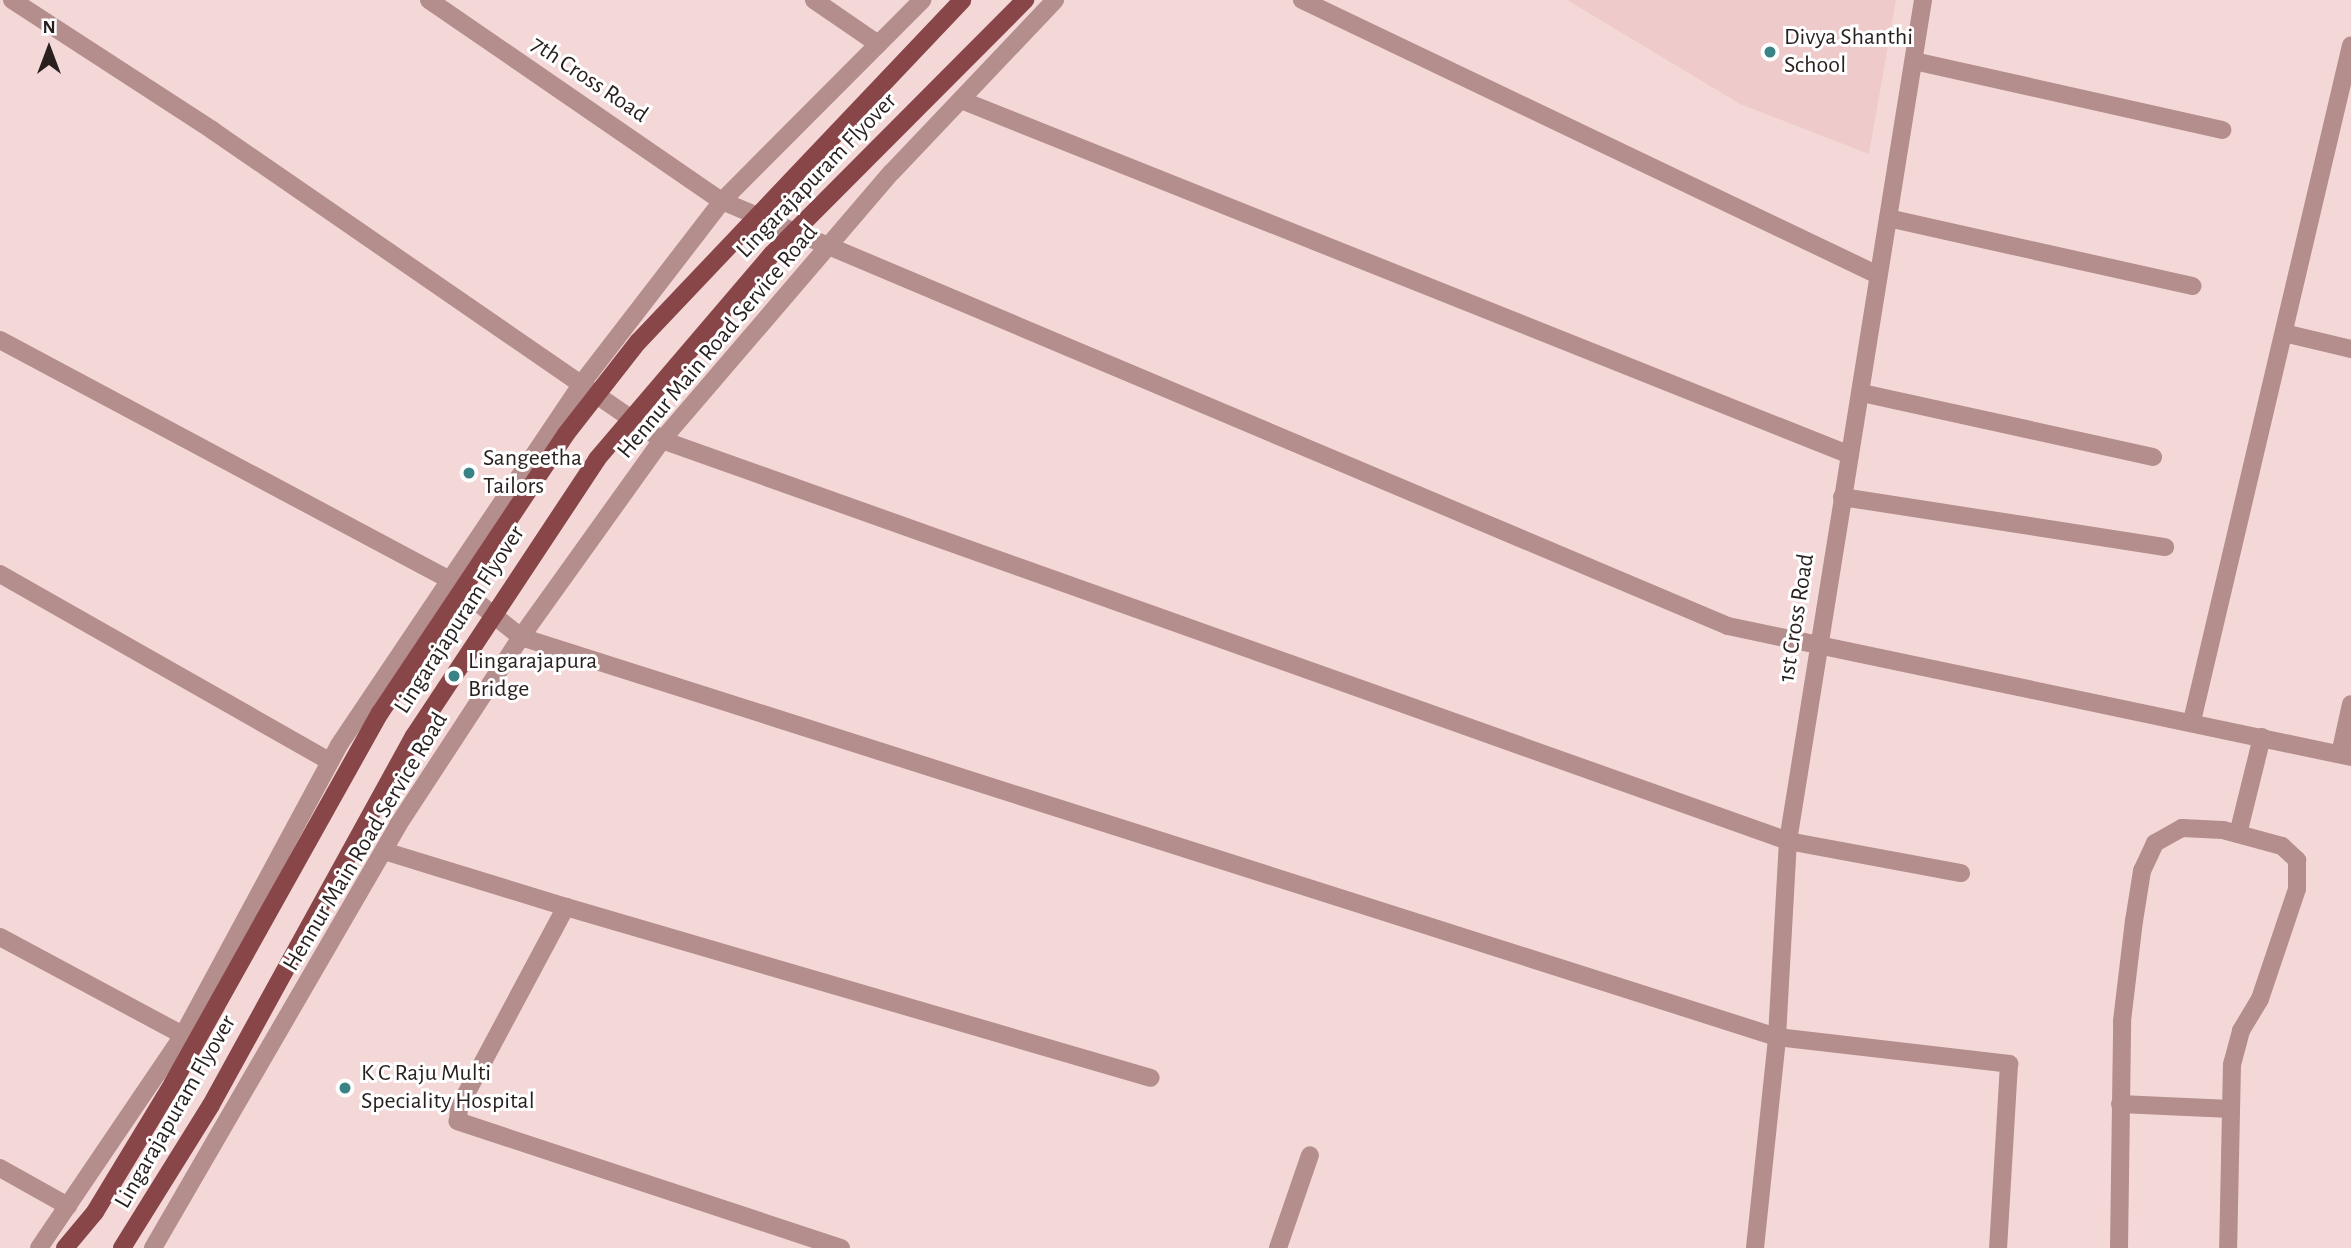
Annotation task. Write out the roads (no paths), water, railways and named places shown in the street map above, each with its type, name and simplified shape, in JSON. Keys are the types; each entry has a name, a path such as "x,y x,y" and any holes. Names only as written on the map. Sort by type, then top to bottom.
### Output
{"main road":[{"name":"Lingarajapuram Flyover","path":"65,1248 95,1212 173,1083 380,713 566,434 638,342 962,0"},
{"name":"Lingarajapuram Flyover","path":"122,1248 211,1105 414,736 597,459 772,254 1024,0"}],"street":[{"path":"12,0 212,130 662,440 1788,841 1961,873"},
{"name":"7th Cross Road","path":"429,0 722,201 1728,626 2345,755"},
{"path":"814,0 878,44"},
{"path":"39,1248 183,1035 329,761 448,579 582,383 722,201 922,0"},
{"name":"Hennur Main Road Service Road","path":"153,1248 384,851 521,637 662,440 831,248 892,172 1055,0"},
{"path":"1302,0 1876,275"},
{"name":"1st Cross Road","path":"1755,1248 1777,1037 1788,841 1816,644 1862,394 1876,275 1888,218 1923,0"},
{"path":"2192,721 2351,45"},
{"path":"1914,61 2222,130"},
{"path":"961,100 1850,455"},
{"path":"1888,218 2192,286"},
{"path":"2284,333 2351,349"},
{"path":"0,340 448,579 521,637 1777,1037 2009,1064 1998,1248"},
{"path":"1862,394 2153,457"},
{"path":"1842,497 2165,547"},
{"path":"0,575 329,761"},
{"path":"2345,755 2351,704"},
{"path":"2238,834 2262,737"},
{"path":"2119,1248 2122,1021 2142,871 2155,843 2182,828 2238,834 2282,846 2297,860 2297,889 2260,999 2238,1042 2232,1064 2228,1248"},
{"path":"384,851 1151,1077"},
{"path":"566,906 460,1107 458,1121 841,1248"},
{"path":"0,937 183,1035"},
{"path":"2120,1104 2231,1109"},
{"path":"1278,1248 1310,1155"},
{"path":"0,1168 68,1206"}],"place":[{"name":"Divya Shanthi School","path":"1770,52"},
{"name":"Sangeetha Tailors","path":"469,473"},
{"name":"Lingarajapura Bridge","path":"454,676"},
{"name":"K C Raju Multi Speciality Hospital","path":"345,1088"}]}
